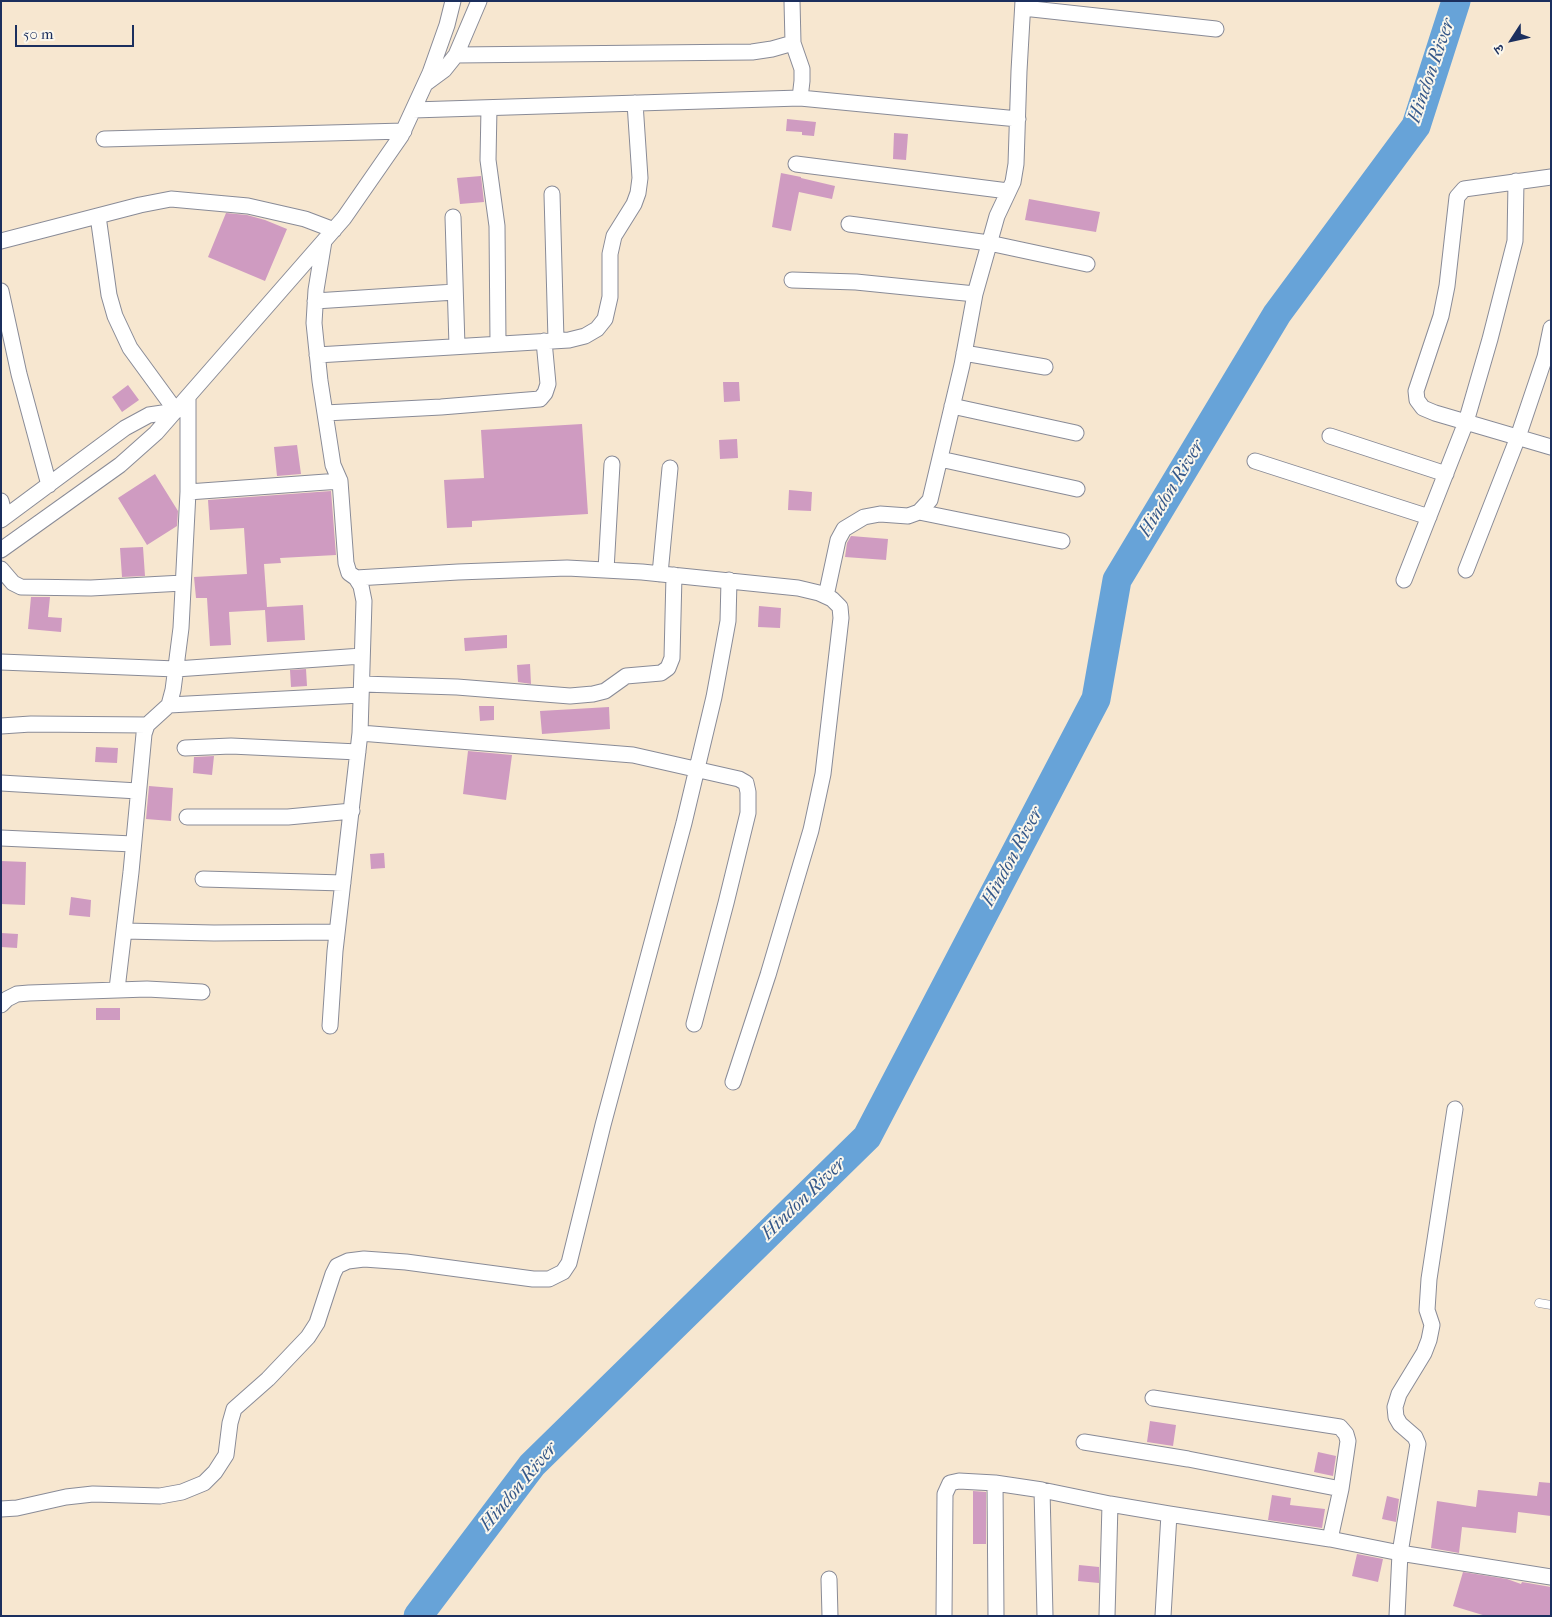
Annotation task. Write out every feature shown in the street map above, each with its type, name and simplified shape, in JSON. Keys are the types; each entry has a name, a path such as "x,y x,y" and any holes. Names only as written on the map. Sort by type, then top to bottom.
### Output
{"street":[{"path":"1,550 120,465 156,433 329,236 379,170 404,130 447,25 453,1"},
{"path":"424,84 444,70 456,55 479,1"},
{"path":"792,1 793,43 802,69 800,98"},
{"path":"826,596 838,540 844,529 864,517 880,514 908,516 919,512 930,500 964,353 975,294 997,216 1013,182 1016,164 1023,5 1216,29"},
{"path":"456,55 752,52 793,43"},
{"path":"413,110 800,98 1018,119"},
{"path":"317,355 550,341 585,336 597,329 605,319 610,297 610,254 614,236 634,204 638,193 640,178 635,103"},
{"path":"489,108 488,160 497,226 498,343"},
{"path":"104,138 404,130"},
{"path":"796,164 1008,191"},
{"path":"1551,177 1464,189 1457,197 1448,276 1441,316 1416,391 1417,400 1423,408 1434,413 1551,447"},
{"path":"1404,580 1466,422 1490,339 1515,241 1516,181"},
{"path":"325,413 441,407 540,399 545,394 548,384 552,194"},
{"path":"1,241 140,205 171,199 248,206 305,219 329,236"},
{"path":"98,216 109,295 116,316 130,348 176,412"},
{"path":"453,217 457,346"},
{"path":"849,224 989,244 1086,264"},
{"path":"329,236 315,300 314,323 317,355 333,465 340,481 346,564 349,574 356,578 361,586 364,601 360,733 337,932 330,1026"},
{"path":"792,280 856,282 975,294"},
{"path":"1,291 19,374 49,485"},
{"path":"315,300 455,292"},
{"path":"1466,570 1518,437 1545,357 1551,328"},
{"path":"964,353 1045,367"},
{"path":"117,989 144,734 147,725 169,705 181,628 188,492 188,398"},
{"path":"952,406 1076,433"},
{"path":"3,519 126,428 149,416 176,412"},
{"path":"1330,436 1446,474"},
{"path":"940,459 1077,488"},
{"path":"1255,461 1429,517"},
{"path":"606,570 612,464"},
{"path":"169,705 361,689 458,687 570,696 605,691 626,676 661,673 668,668 672,658 667,574 670,468"},
{"path":"188,492 340,481"},
{"path":"1,501 3,519"},
{"path":"919,512 1062,540"},
{"path":"356,578 557,568 606,570 667,574 798,588 826,596 832,599 840,608 841,618 823,774 811,830 794,891 733,1082"},
{"path":"1,569 14,583 21,587 81,588 184,583"},
{"path":"1,1509 17,1508 66,1497 92,1494 160,1496 182,1492 204,1483 215,1472 226,1455 230,1423 234,1409 275,1372 308,1337 317,1323 332,1274 337,1266 348,1261 364,1259 406,1262 533,1279 550,1279 564,1272 569,1263 603,1125 697,770 714,698 728,621 729,580"},
{"path":"1,662 176,669 362,656"},
{"path":"1,726 31,724 147,725"},
{"path":"360,733 633,755 746,783 748,813 694,1024"},
{"path":"185,748 231,746 358,752"},
{"path":"1,783 138,791"},
{"path":"187,817 288,817 352,811"},
{"path":"1,838 133,844"},
{"path":"203,879 343,883"},
{"path":"124,931 214,933 337,932"},
{"path":"1,1005 7,999 17,994 117,989 202,992"},
{"path":"1397,1616 1400,1554 1418,1444 1414,1437 1400,1424 1396,1417 1395,1407 1399,1394 1424,1353 1432,1325 1427,1310 1429,1279 1454,1109"},
{"path":"1153,1398 1340,1427 1346,1434 1348,1441 1341,1489 1330,1539"},
{"path":"1084,1442 1188,1459 1341,1489"},
{"path":"944,1616 945,1494 950,1483 959,1481 994,1483 1042,1490 1246,1528 1330,1539 1400,1554 1551,1577"},
{"path":"994,1483 996,1616"},
{"path":"1042,1490 1045,1616"},
{"path":"1107,1616 1110,1504"},
{"path":"1163,1616 1169,1514"},
{"path":"829,1578 830,1616"}],"lane":[{"path":"1540,1303 1551,1305"}],"building":[{"path":"787,119 816,122 814,136 802,135 802,132 786,131"},
{"path":"894,133 908,134 906,160 893,159"},
{"path":"781,173 835,186 832,199 799,192 791,231 772,227"},
{"path":"481,176 484,202 460,204 457,178"},
{"path":"1029,199 1100,212 1096,232 1025,220"},
{"path":"226,213 247,215 287,229 265,281 208,257"},
{"path":"723,382 739,382 740,401 724,402"},
{"path":"128,385 139,400 122,412 112,397"},
{"path":"582,424 588,514 472,521 472,527 447,528 444,480 484,478 481,430"},
{"path":"737,439 738,458 720,459 719,440"},
{"path":"297,445 301,474 277,476 274,447"},
{"path":"155,474 178,511 177,526 147,545 118,498"},
{"path":"789,490 812,492 811,511 788,510"},
{"path":"331,491 336,555 280,558 281,563 264,564 267,607 303,605 305,640 267,642 265,610 229,612 231,645 210,646 207,598 196,598 194,577 247,574 244,528 210,530 208,500"},
{"path":"851,536 888,539 886,560 845,557 847,543"},
{"path":"143,547 145,576 122,577 120,548"},
{"path":"31,597 50,597 48,617 62,618 61,632 28,629"},
{"path":"759,606 781,608 780,628 758,627"},
{"path":"507,635 507,648 465,651 464,638"},
{"path":"530,664 531,684 518,682 517,665"},
{"path":"306,669 307,686 291,687 290,670"},
{"path":"479,706 494,706 494,720 480,721"},
{"path":"609,707 610,729 542,734 540,711"},
{"path":"96,747 118,748 117,763 95,762"},
{"path":"468,751 512,755 506,800 463,794"},
{"path":"214,756 212,775 193,773 194,757"},
{"path":"149,786 173,788 171,821 146,819"},
{"path":"384,853 385,868 371,869 370,854"},
{"path":"1,861 26,862 25,905 1,904"},
{"path":"71,897 91,900 90,917 69,915"},
{"path":"1,933 18,934 17,948 1,947"},
{"path":"96,1008 120,1008 120,1020 96,1020"},
{"path":"1150,1421 1176,1425 1173,1446 1147,1442"},
{"path":"1318,1452 1336,1456 1333,1476 1314,1472"},
{"path":"1539,1482 1551,1483 1551,1516 1518,1512 1516,1533 1462,1527 1459,1553 1431,1548 1437,1501 1476,1507 1478,1490 1537,1496"},
{"path":"973,1491 986,1492 986,1544 973,1544"},
{"path":"1272,1495 1291,1498 1290,1505 1325,1509 1322,1528 1268,1520"},
{"path":"1387,1496 1399,1499 1396,1522 1382,1519"},
{"path":"1357,1554 1383,1559 1378,1582 1352,1576"},
{"path":"1079,1565 1099,1567 1099,1583 1078,1581"},
{"path":"1463,1572 1507,1579 1521,1584 1522,1582 1551,1587 1551,1616 1486,1616 1453,1606"}],"waterway":[{"name":"Hindon River","path":"418,1616 532,1465 867,1137 1096,699 1117,580 1277,314 1416,126 1456,1"}]}
